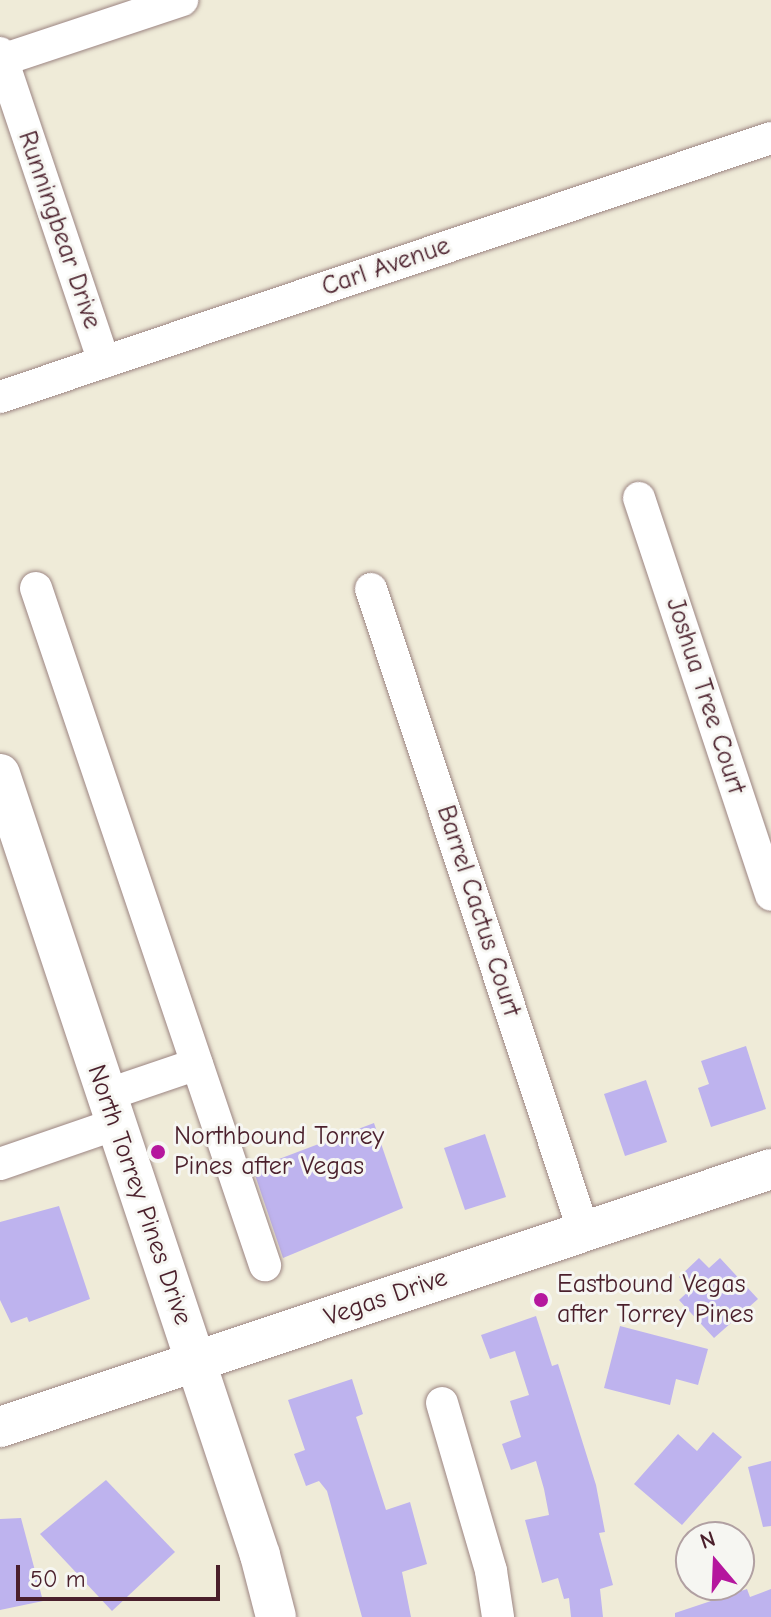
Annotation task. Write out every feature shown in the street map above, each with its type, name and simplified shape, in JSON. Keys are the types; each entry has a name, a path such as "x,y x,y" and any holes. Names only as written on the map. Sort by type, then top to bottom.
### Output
{"main road":[{"name":"North Torrey Pines Drive","path":"0,774 196,1362 276,1617"},
{"name":"Vegas Drive","path":"0,1427 771,1169"}],"street":[{"path":"1,56 182,0"},
{"name":"Runningbear Drive","path":"1,56 104,362"},
{"name":"Carl Avenue","path":"0,397 771,138"},
{"name":"Joshua Tree Court","path":"639,498 771,895"},
{"path":"36,588 265,1265"},
{"name":"Barrel Cactus Court","path":"371,589 584,1232"},
{"path":"0,1164 197,1064"},
{"path":"442,1403 491,1571 498,1617"}],"building":[{"path":"746,1046 766,1109 711,1127 698,1088 709,1084 701,1061"},
{"path":"646,1080 667,1142 625,1156 604,1094"},
{"path":"374,1123 403,1208 283,1258 253,1169"},
{"path":"485,1134 506,1197 465,1210 444,1148"},
{"path":"59,1206 90,1299 29,1322 27,1317 11,1323 0,1300 0,1222"},
{"path":"699,1258 709,1268 720,1258 758,1299 714,1338 679,1300 691,1289 679,1277"},
{"path":"536,1316 552,1366 558,1364 596,1485 605,1532 599,1533 613,1585 600,1589 603,1617 571,1617 569,1598 564,1599 558,1578 542,1583 525,1520 549,1515 536,1461 511,1470 502,1444 521,1437 510,1401 529,1395 515,1351 490,1359 481,1335"},
{"path":"620,1326 708,1349 698,1385 676,1379 670,1405 604,1388"},
{"path":"352,1379 363,1414 356,1417 386,1510 410,1502 427,1564 402,1572 411,1617 362,1617 327,1491 319,1481 306,1486 294,1454 305,1450 288,1400"},
{"path":"713,1432 742,1457 686,1521 677,1521 634,1484 678,1434 697,1451"},
{"path":"771,1461 771,1526 763,1527 748,1467"},
{"path":"106,1480 175,1552 112,1611 40,1534"},
{"path":"21,1518 43,1601 0,1610 0,1519"},
{"path":"771,1589 771,1617 675,1617 675,1613 711,1601 755,1601 755,1595"}],"place":[{"name":"Northbound Torrey Pines after Vegas","path":"158,1152"},
{"name":"Eastbound Vegas after Torrey Pines","path":"541,1300"}]}
